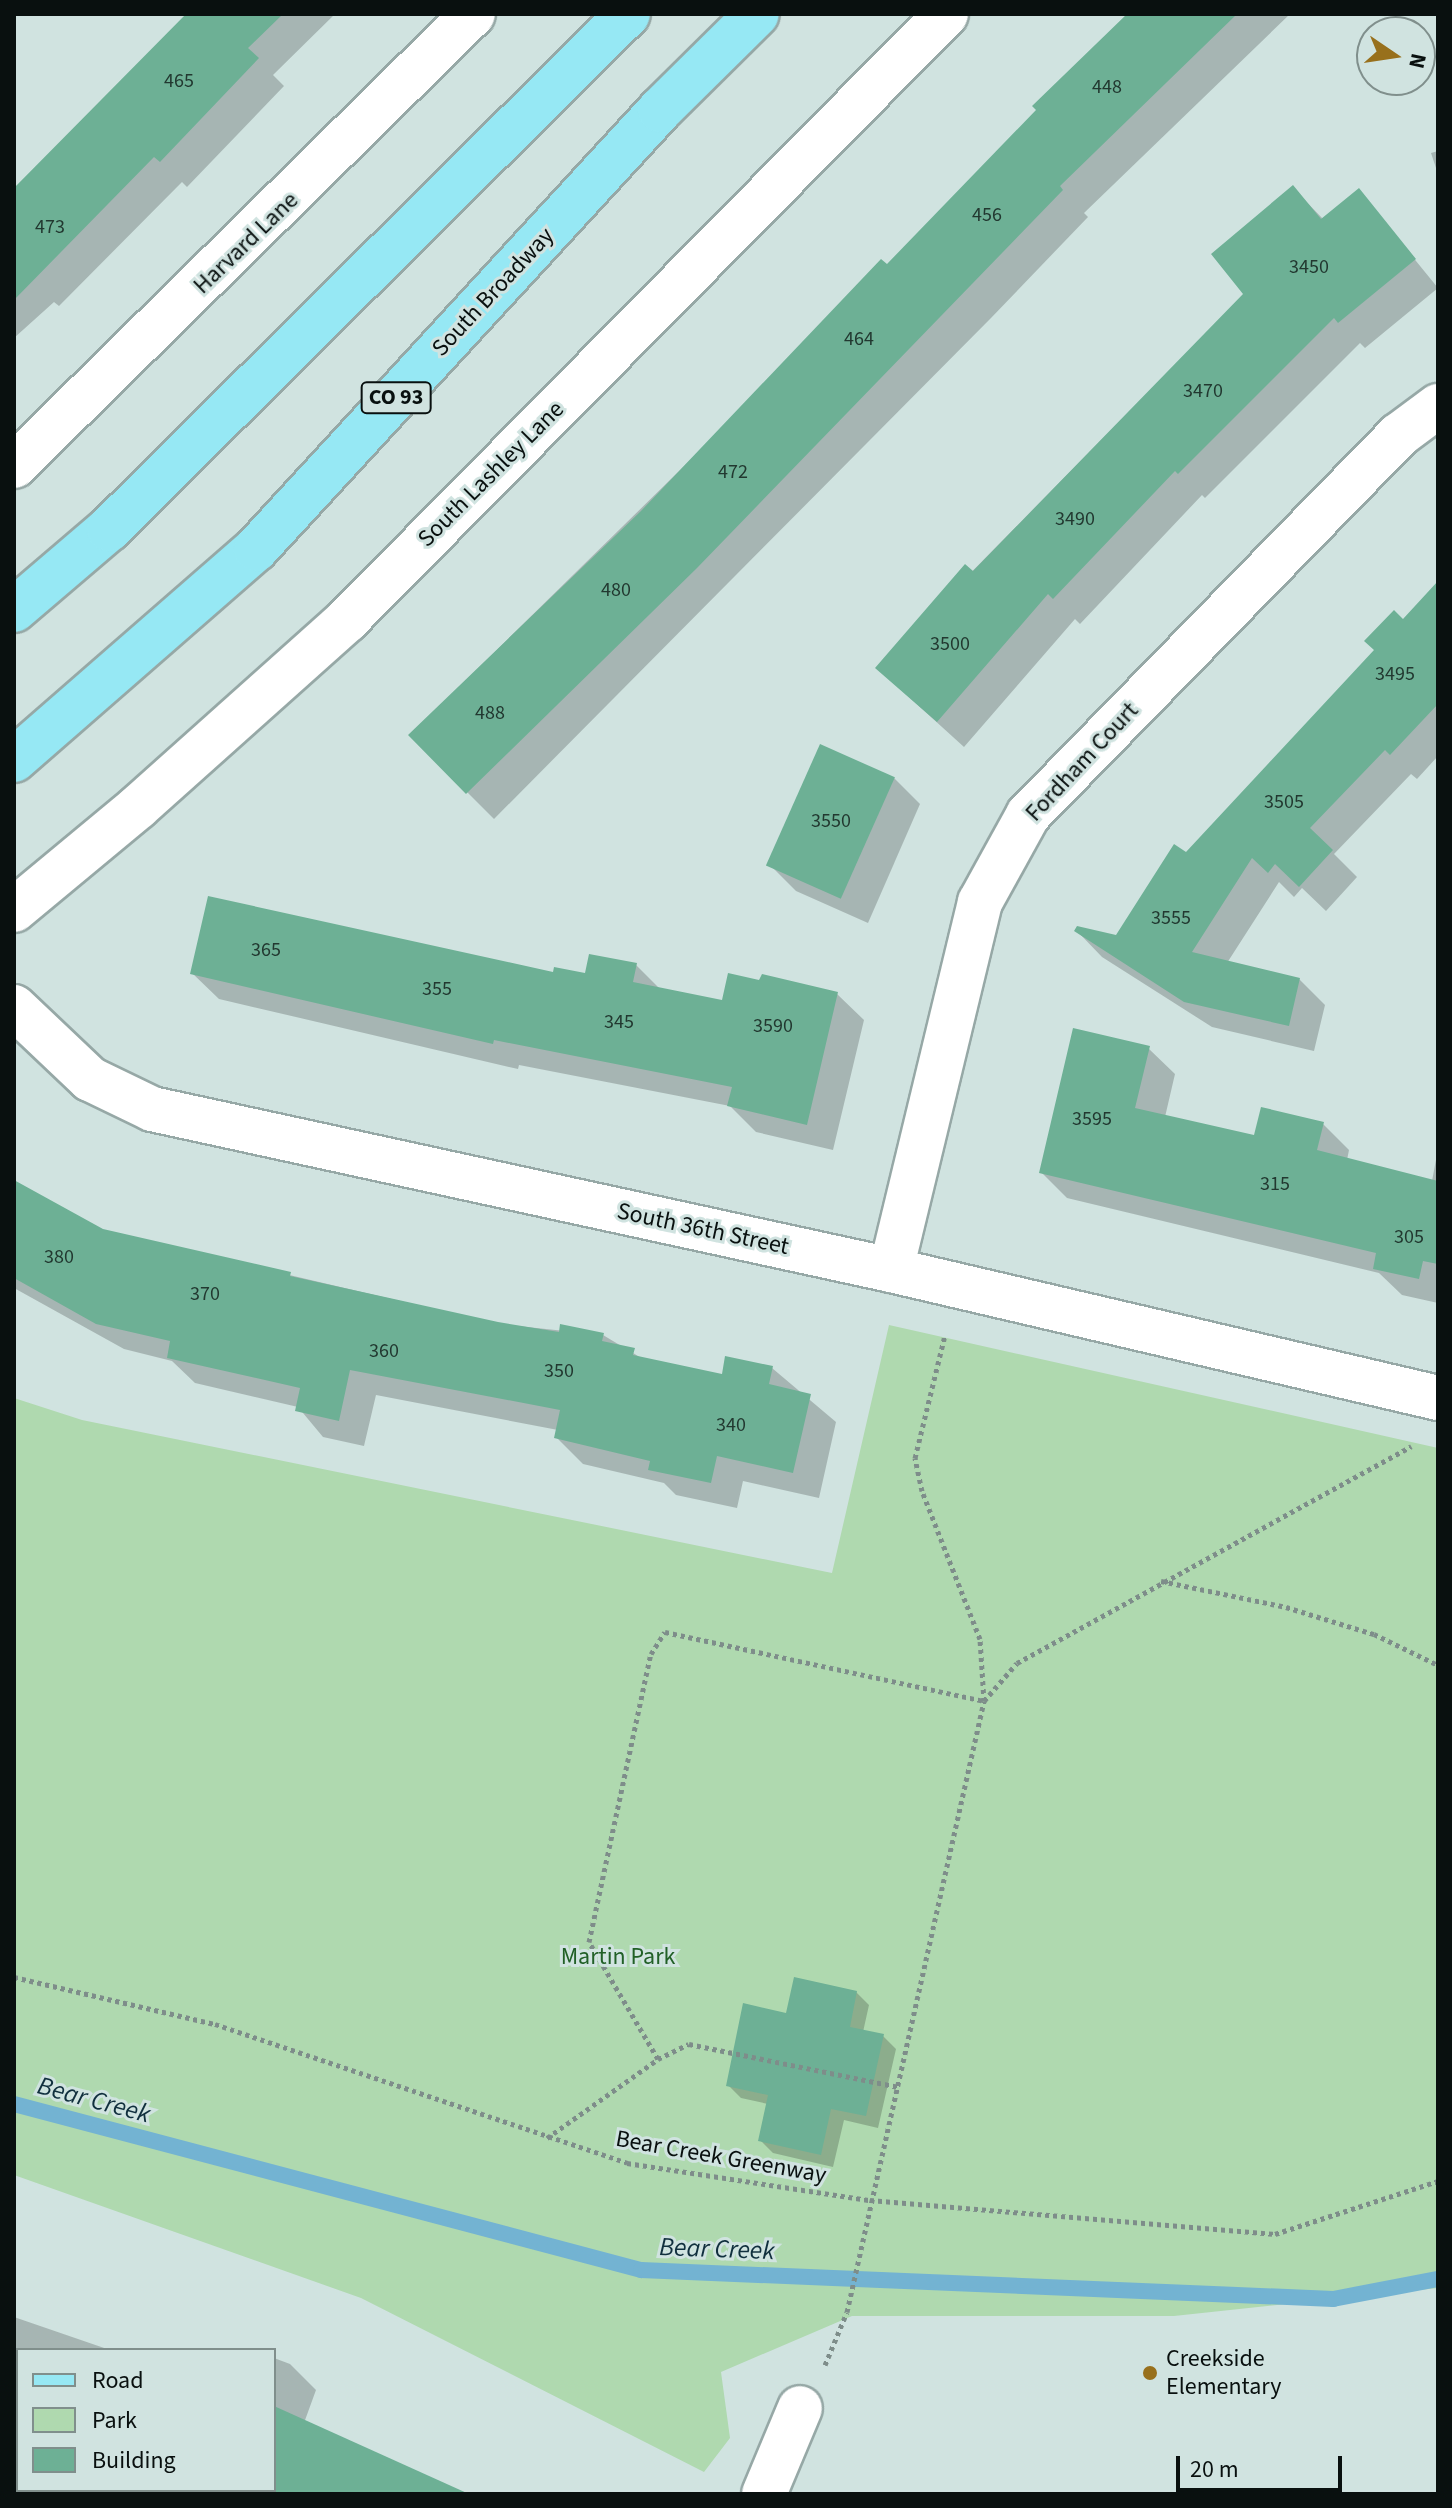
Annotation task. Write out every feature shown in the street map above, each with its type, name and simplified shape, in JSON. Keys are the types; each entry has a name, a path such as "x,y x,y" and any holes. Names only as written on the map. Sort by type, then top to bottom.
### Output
{"main road":[{"path":"14,610 109,529 628,14"},
{"name":"South Broadway","path":"14,760 256,549 660,110 757,14"}],"street":[{"name":"Harvard Lane","path":"14,466 473,14"},
{"name":"South Lashley Lane","path":"14,910 138,807 347,620 946,14"},
{"name":"Fordham Court","path":"891,1270 980,902 1028,815 1399,435 1438,406"},
{"name":"South 36th Street","path":"14,1007 90,1079 152,1109 891,1270 1430,1397"},
{"path":"764,2494 800,2408"}],"path":[{"path":"847,2312 984,1701 980,1639 922,1491 915,1458 957,1286"},
{"path":"984,1701 1017,1663 1160,1581 1410,1447 1430,1397"},
{"path":"1160,1581 1286,1607 1374,1634 1438,1665"},
{"path":"658,2059 589,1942 651,1654 665,1632 984,1701"},
{"name":"Bear Creek Greenway","path":"14,1977 215,2024 627,2163 870,2200 1275,2234 1438,2181"},
{"path":"547,2138 658,2059 689,2044 899,2087"}],"green space":[{"name":"Martin Park","path":"889,1325 1438,1448 1438,2288 1174,2316 852,2316 721,2372 730,2438 704,2472 361,2298 14,2175 14,1398 82,1420 832,1573"}],"building":[{"path":"186,14 283,14 248,48 259,58 160,162 154,157 14,300 14,188"},
{"path":"1127,14 1237,14 1060,186 1063,190 697,568 466,794 408,735 641,511 881,259 887,264 1036,110 1032,106"},
{"path":"1293,185 1321,219 1359,188 1416,259 1338,323 1334,318 1178,474 1175,471 1053,599 1048,594 937,722 875,668 965,564 973,571 1243,294 1211,254"},
{"path":"1438,581 1438,704 1390,755 1385,750 1310,828 1333,850 1299,887 1275,864 1268,873 1252,858 1192,952 1300,978 1289,1026 1184,1002 1074,931 1077,926 1116,935 1174,844 1186,852 1374,650 1364,641 1394,610 1403,619"},
{"path":"820,744 895,777 841,899 766,866"},
{"path":"208,896 553,972 554,967 585,973 589,954 637,963 633,982 722,1000 728,973 759,980 762,974 838,992 807,1125 727,1106 732,1087 494,1040 493,1044 190,974"},
{"path":"1073,1028 1150,1046 1135,1108 1254,1135 1261,1107 1324,1122 1317,1150 1438,1181 1438,1264 1423,1261 1419,1279 1373,1269 1376,1253 1039,1173"},
{"path":"14,1180 103,1229 291,1272 290,1276 498,1322 559,1332 560,1324 604,1333 602,1341 635,1348 633,1355 722,1374 725,1356 773,1366 769,1384 811,1394 793,1473 717,1456 711,1483 648,1470 650,1461 554,1438 560,1410 350,1370 339,1421 295,1411 300,1388 167,1358 170,1341 96,1324 14,1278"},
{"path":"794,1977 857,1991 850,2027 884,2034 866,2116 831,2109 821,2155 758,2141 768,2095 726,2086 743,2003 786,2013"},
{"path":"276,2407 469,2494 274,2494"}],"waterway":[{"name":"Bear Creek","path":"14,2104 641,2270 1333,2299 1438,2279"}],"place":[{"name":"Creekside Elementary","path":"1150,2373"}]}
